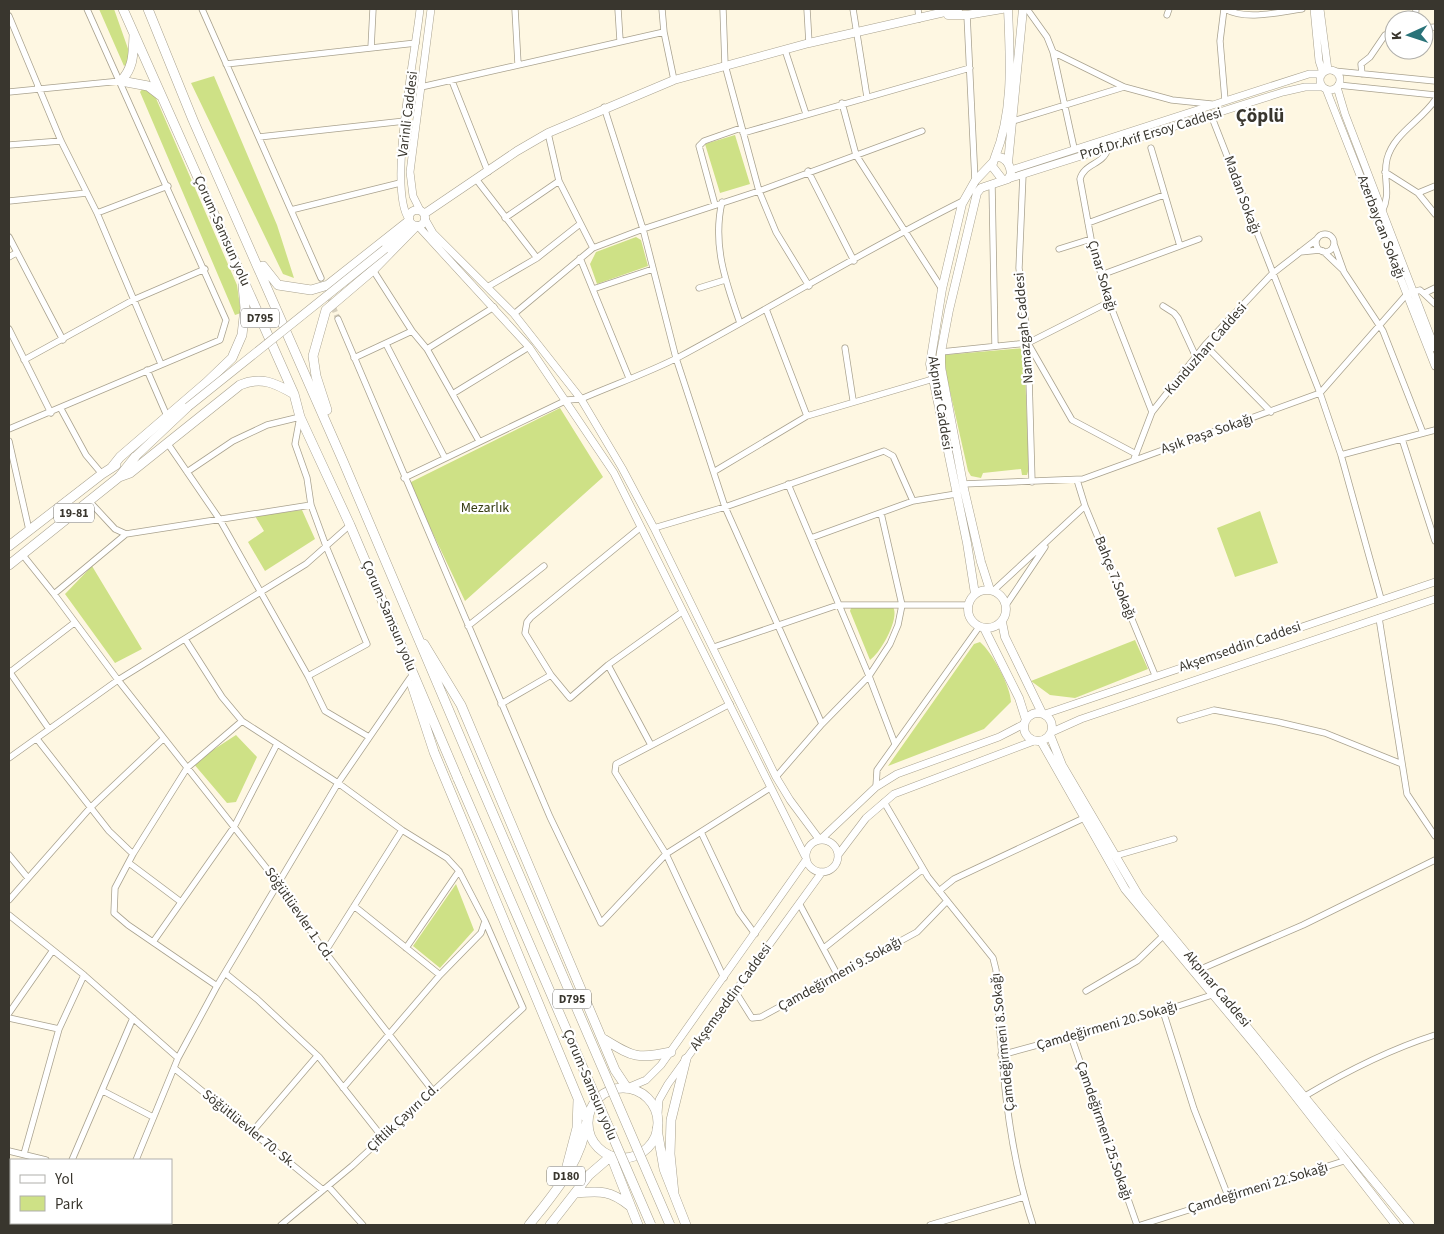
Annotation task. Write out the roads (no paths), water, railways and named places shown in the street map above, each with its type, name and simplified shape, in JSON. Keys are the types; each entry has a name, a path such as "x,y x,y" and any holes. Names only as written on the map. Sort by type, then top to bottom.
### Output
{"main road":[{"name":"Çorum-Samsun yolu","path":"123,9 294,394 300,417 350,525 651,1225"},
{"name":"Çorum-Samsun yolu","path":"148,9 193,120 251,247 407,616 670,1225"},
{"path":"251,247 278,285 311,290 328,285 423,215 548,132 604,107 674,80 725,65 809,43 958,9"},
{"path":"941,14 967,15 1002,9"},
{"name":"Akpınar Caddesi","path":"975,594 968,543 956,494 933,378 931,350 942,289 962,201 975,181 994,160 1006,123 1010,34 1008,9"},
{"path":"1009,166 1001,157 994,160 994,171 1005,179 1009,166 1023,9"},
{"path":"120,81 129,72 133,61 134,33"},
{"path":"120,81 148,86 163,97"},
{"name":"Akpınar Caddesi","path":"992,591 981,562 963,484 943,385 941,352 974,203 982,188 1005,179"},
{"path":"343,461 316,376 313,356 326,310 373,270 413,223 413,211 423,215"},
{"path":"135,457 188,407 385,249 413,223"},
{"path":"112,467 120,457 232,358 242,335 245,308 243,277"},
{"path":"119,477 130,473 168,444 224,396 249,382 266,381 294,394"},
{"name":"19-81","path":"9,546 102,474 112,467 135,457"},
{"name":"19-81","path":"9,565 119,477 135,457"},
{"path":"992,591 1001,596 1006,605 1002,622 1006,637 1043,714 1051,720 1051,733 1038,741 1025,732 1025,722 1018,698 982,628 970,618 969,605 975,594 992,591"},
{"path":"407,616 462,705 615,1070 627,1088"},
{"path":"982,628 991,628 1002,622"},
{"path":"394,628 434,752 578,1097 587,1120 588,1132 593,1142 601,1151 612,1156 623,1158 635,1156 646,1150 653,1141 658,1129"},
{"path":"1025,722 1031,714 1043,714"},
{"name":"Akpınar Caddesi","path":"1051,733 1062,765 1139,896 1410,1225"},
{"name":"Akpınar Caddesi","path":"1038,741 1125,889 1261,1052 1396,1225"},
{"path":"602,1038 626,1053 646,1058 671,1052"},
{"path":"674,1194 670,1154 671,1120 686,1058"},
{"path":"587,1120 590,1109 596,1099 605,1092 616,1088 627,1088 638,1091 647,1097 654,1107 658,1118 664,1169 686,1225"},
{"path":"564,1181 577,1128 578,1097"},
{"name":"D180","path":"529,1225 564,1181 579,1155 585,1139 587,1120"},
{"path":"612,1156 638,1225"},
{"name":"D180","path":"550,1225 589,1175 612,1156"},
{"path":"575,1193 599,1191 615,1194 630,1206"}],"street":[{"path":"9,430 220,340 226,320 168,186 87,9"},
{"path":"202,9 321,278"},
{"path":"372,48 373,9"},
{"name":"Varinli Caddesi","path":"413,223 403,206 400,183 405,121 420,9"},
{"name":"Varinli Caddesi","path":"430,9 410,172 412,196 433,233 489,286 514,314 581,399 622,468 654,528 714,647 776,777 790,800 820,839"},
{"path":"515,9 518,64"},
{"path":"618,9 620,40"},
{"path":"662,9 664,32 674,80"},
{"path":"723,9 725,65 759,191 776,232 809,286"},
{"path":"807,9 809,43"},
{"path":"853,9 867,97"},
{"path":"918,9 919,19"},
{"path":"1027,9 1047,37 1053,52 1074,148"},
{"path":"1225,100 1220,41 1224,9 1234,13 1251,14 1302,9"},
{"path":"1314,9 1319,61 1327,72 1339,76 1337,86"},
{"path":"1320,9 1327,72"},
{"path":"967,15 975,181"},
{"path":"9,16 11,25 60,141 87,193 161,364"},
{"path":"420,87 620,40 664,32"},
{"path":"1362,74 1361,64 1370,57 1384,36"},
{"path":"226,64 416,43"},
{"path":"785,50 806,114"},
{"path":"1053,52 1124,87 1172,100 1211,104"},
{"path":"715,205 699,146 704,141 970,68"},
{"path":"1327,72 1320,80 1325,88 1333,89 1337,86 1435,95"},
{"name":"Prof.Dr.Arif Ersoy Caddesi","path":"1009,166 1074,148 1309,74 1327,72 1362,74 1435,82"},
{"path":"9,92 120,81"},
{"path":"452,81 488,172"},
{"name":"Azerbaycan Sokağı","path":"1337,86 1344,114 1382,212 1435,366"},
{"path":"1013,121 1124,87"},
{"name":"Prof.Dr.Arif Ersoy Caddesi","path":"1005,179 1297,88 1325,88"},
{"name":"Azerbaycan Sokağı","path":"1325,88 1410,293 1435,348"},
{"path":"1382,212 1388,202 1385,172 1387,159 1394,142 1427,112 1435,100"},
{"path":"842,104 856,155 942,289"},
{"path":"604,107 643,229 676,358 715,471 725,508 822,724"},
{"name":"Madan Sokağı","path":"1211,116 1272,274 1290,313 1320,394 1341,455 1381,599"},
{"path":"259,137 405,121"},
{"path":"514,314 594,248 643,229 759,191 922,131"},
{"path":"548,132 559,181 594,248"},
{"path":"9,145 60,141"},
{"name":"Çınar Sokağı","path":"1108,148 1104,158 1081,174 1088,223 1109,302 1152,412"},
{"path":"1150,148 1180,246"},
{"path":"808,172 854,261"},
{"path":"1385,172 1418,193 1435,214"},
{"name":"Namazgah Caddesi","path":"1023,174 1019,268 1028,343 1032,482"},
{"path":"476,179 537,258"},
{"path":"505,218 559,181"},
{"path":"291,210 400,183"},
{"path":"992,184 995,346"},
{"path":"96,213 168,186"},
{"path":"1418,193 1435,186"},
{"path":"9,201 87,193"},
{"path":"1088,223 1164,195"},
{"path":"404,478 567,400 581,399 676,358 854,261 904,230 962,201"},
{"path":"722,202 719,215 719,251 725,280 740,323"},
{"path":"413,223 494,307 529,347 567,400 614,473 770,788 814,870 822,872 834,867 838,855 866,818 894,794 1038,741"},
{"path":"489,286 537,258 580,224"},
{"path":"1344,272 1317,246 1317,239 1323,234 1333,238 1344,272 1383,332 1423,433"},
{"path":"9,237 62,340"},
{"path":"1059,249 1091,239"},
{"path":"1101,275 1199,239"},
{"name":"Kunduzhan Caddesi","path":"1135,457 1152,412 1205,345 1272,274 1317,239"},
{"path":"1298,253 1329,251 1334,244"},
{"path":"9,257 16,253"},
{"path":"580,258 629,378"},
{"path":"24,360 133,300 205,269"},
{"path":"593,289 653,269"},
{"path":"373,270 412,331 427,349 454,393 479,441"},
{"path":"699,288 725,280"},
{"path":"1424,293 1435,288"},
{"path":"1410,293 1420,290 1435,304"},
{"name":"Aşık Paşa Sokağı","path":"963,484 1077,480 1096,475 1135,457 1320,394 1410,293"},
{"path":"941,352 1028,343 1109,302"},
{"path":"1163,306 1178,318 1196,357"},
{"path":"427,349 494,307"},
{"path":"766,309 807,416"},
{"path":"338,320 550,817 601,923 666,854 770,788"},
{"path":"9,329 51,413"},
{"path":"354,358 412,331"},
{"path":"1028,343 1072,420 1135,457"},
{"path":"386,344 445,458"},
{"path":"1205,345 1271,412"},
{"path":"454,393 529,347"},
{"path":"845,348 853,400"},
{"path":"147,370 168,416"},
{"path":"715,471 807,416 853,400 933,378"},
{"path":"61,409 86,455 102,474"},
{"path":"187,472 234,441 250,433 267,425 300,417 295,444 307,478 312,505 326,546 367,644 308,676"},
{"path":"1341,455 1435,430"},
{"path":"1402,439 1435,541"},
{"path":"9,442 15,475 30,530"},
{"path":"168,444 220,520 308,676 325,711 369,737"},
{"path":"654,528 725,508 884,451 893,456 913,501"},
{"path":"9,480 15,475"},
{"name":"Bahçe 7.Sokağı","path":"1077,480 1156,676"},
{"path":"788,484 869,676 894,744"},
{"path":"811,538 913,501 956,494"},
{"path":"89,501 115,529 126,534"},
{"path":"54,594 126,534 312,505"},
{"path":"992,591 1086,506"},
{"path":"776,777 822,724 869,676 890,644 898,625 902,605 881,513"},
{"path":"9,758 118,680 306,564 350,525"},
{"path":"641,527 527,622 525,633 551,675 570,698 608,665 682,612"},
{"path":"1006,605 1050,539"},
{"name":"Söğütlüevler 1. Cd.","path":"22,554 186,768 279,884 324,952 433,1091"},
{"path":"468,626 544,566"},
{"name":"Akşemseddin Caddesi","path":"1043,714 1435,582"},
{"name":"Akşemseddin Caddesi","path":"1051,733 1081,719 1435,599"},
{"path":"714,647 838,605 969,605"},
{"path":"1379,618 1407,794 1435,836"},
{"path":"49,728 9,672 74,622"},
{"path":"876,787 877,770 894,744 982,628"},
{"path":"185,639 222,697 242,721 338,783 402,830 446,858 459,872 485,920 480,933 440,975 343,1088"},
{"path":"608,665 651,745"},
{"path":"501,704 551,675"},
{"path":"136,1159 178,1058 217,986 338,783 410,678"},
{"path":"724,978 666,854 615,772 616,764 730,704"},
{"path":"1180,720 1214,710 1278,722 1325,732 1402,764"},
{"path":"217,986 114,913 115,888 133,854 186,768 242,721"},
{"path":"806,858 809,845 820,839 876,787 897,774 999,736 1025,722"},
{"path":"9,900 90,808 163,738"},
{"path":"37,739 90,808 122,846 133,854"},
{"path":"153,942 234,827 277,744"},
{"name":"Çamdeğirmeni 8.Sokağı","path":"884,802 923,869 993,958 996,970 1001,1055 1024,1197 1033,1225"},
{"path":"939,891 954,878 1084,818"},
{"path":"324,952 402,830"},
{"path":"701,832 739,912 755,934"},
{"path":"820,839 833,844 838,855"},
{"path":"1115,856 1174,840"},
{"path":"9,854 28,878"},
{"name":"Akşemseddin Caddesi","path":"627,1088 646,1080 671,1052 755,934 806,858"},
{"path":"1201,969 1302,925 1435,860"},
{"path":"129,862 181,902"},
{"path":"824,948 923,869"},
{"path":"406,948 459,872"},
{"name":"Akşemseddin Caddesi","path":"658,1129 659,1100 686,1058 800,905 822,872"},
{"name":"Çamdeğirmeni 9.Sokağı","path":"735,991 752,1018 755,1019 917,932 947,901"},
{"path":"800,905 838,976"},
{"path":"354,906 440,975"},
{"path":"9,915 84,975 178,1058"},
{"name":"Çiftlik Çayırı Cd.","path":"281,1225 383,1138 523,1008 485,920"},
{"path":"1086,991 1137,961 1163,936"},
{"path":"9,1012 53,950"},
{"path":"225,973 257,999 317,1056 383,1138"},
{"path":"24,1154 59,1029 84,975"},
{"name":"Çamdeğirmeni 20.Sokağı","path":"1001,1055 1164,1011 1212,994"},
{"path":"1164,1011 1194,1108 1228,1196"},
{"path":"9,1018 59,1029"},
{"path":"72,1159 134,1018"},
{"path":"1305,1096 1351,1069 1391,1050 1435,1035"},
{"name":"Çamdeğirmeni 25.Sokağı","path":"1071,1036 1137,1225"},
{"path":"252,1132 317,1056"},
{"name":"Söğütlüevler 70. Sk.","path":"174,1068 252,1132 326,1188 363,1225"},
{"path":"103,1091 153,1117"},
{"path":"9,1151 42,1159"},
{"name":"Çamdeğirmeni 22.Sokağı","path":"1142,1225 1228,1196 1347,1160"},
{"path":"930,1225 1024,1197"}],"tunnel":[{"path":"327,291 338,319"}],"district":[{"name":"Çöplü","path":"1260,116"}],"park label":[{"name":"Mezarlık","path":"485,508"}]}
